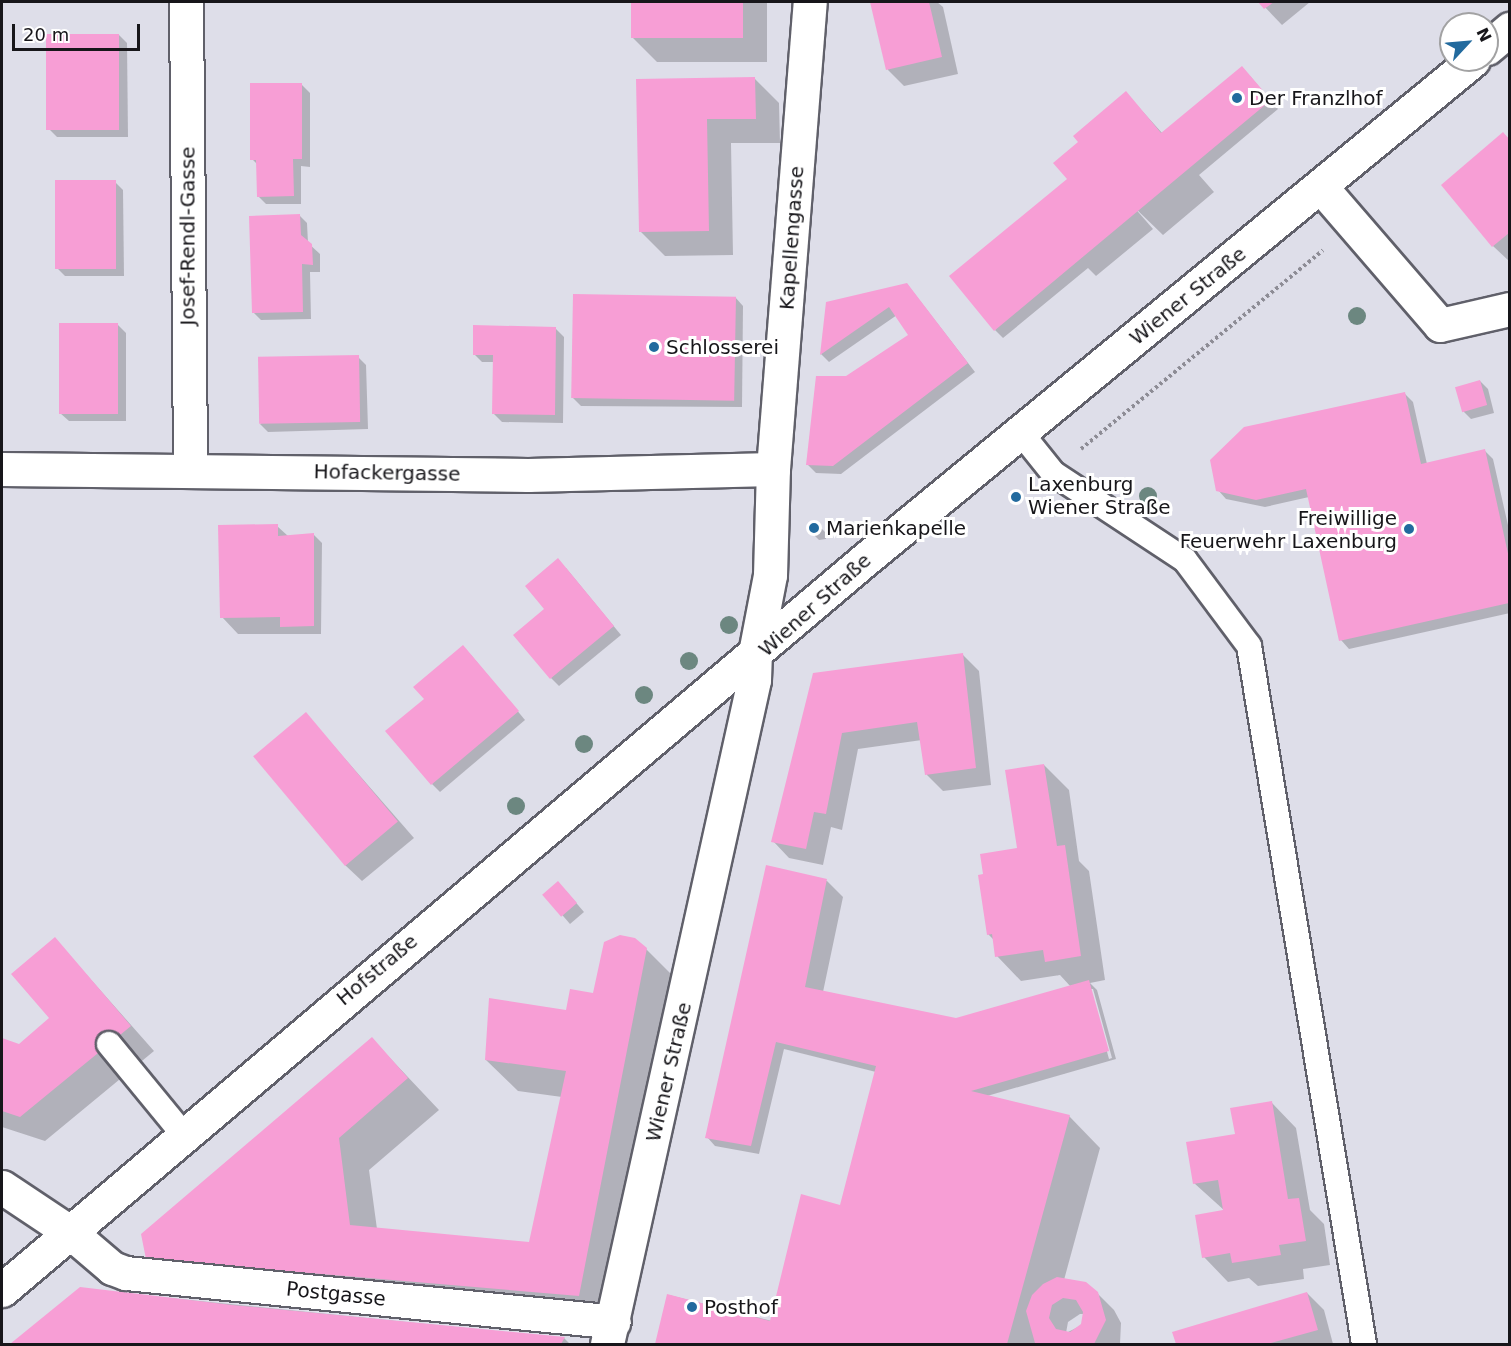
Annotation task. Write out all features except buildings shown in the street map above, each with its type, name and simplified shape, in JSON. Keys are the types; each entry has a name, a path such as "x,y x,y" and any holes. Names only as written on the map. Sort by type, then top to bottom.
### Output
{"street":[{"name":"Josef-Rendl-Gasse","path":"186,2 190,470"},
{"name":"Kapellengasse","path":"755,653 770,575 773,469 810,2"},
{"name":"Wiener Straße","path":"610,1334 726,814 754,680 755,653 1459,72"},
{"path":"1321,187 1440,325 1509,309"},
{"name":"Hofackergasse","path":"2,469 528,475 773,469"},
{"name":"Hofstraße","path":"2,1290 71,1233 183,1134 755,653"},
{"name":"Postgasse","path":"2,1187 71,1233 112,1268 126,1273 610,1334"}],"lane":[{"path":"1021,433 1053,473 1185,560 1249,646 1364,1344"},
{"path":"109,1044 183,1134"}],"path":[{"path":"1053,473 1353,225"}],"place":[{"name":"Der Franzlhof","path":"1237,98"},
{"name":"Schlosserei","path":"654,347"},
{"name":"Laxenburg Wiener Straße","path":"1016,497"},
{"name":"Marienkapelle","path":"814,528"},
{"name":"Freiwillige Feuerwehr Laxenburg","path":"1409,529"},
{"name":"Posthof","path":"692,1307"}]}
